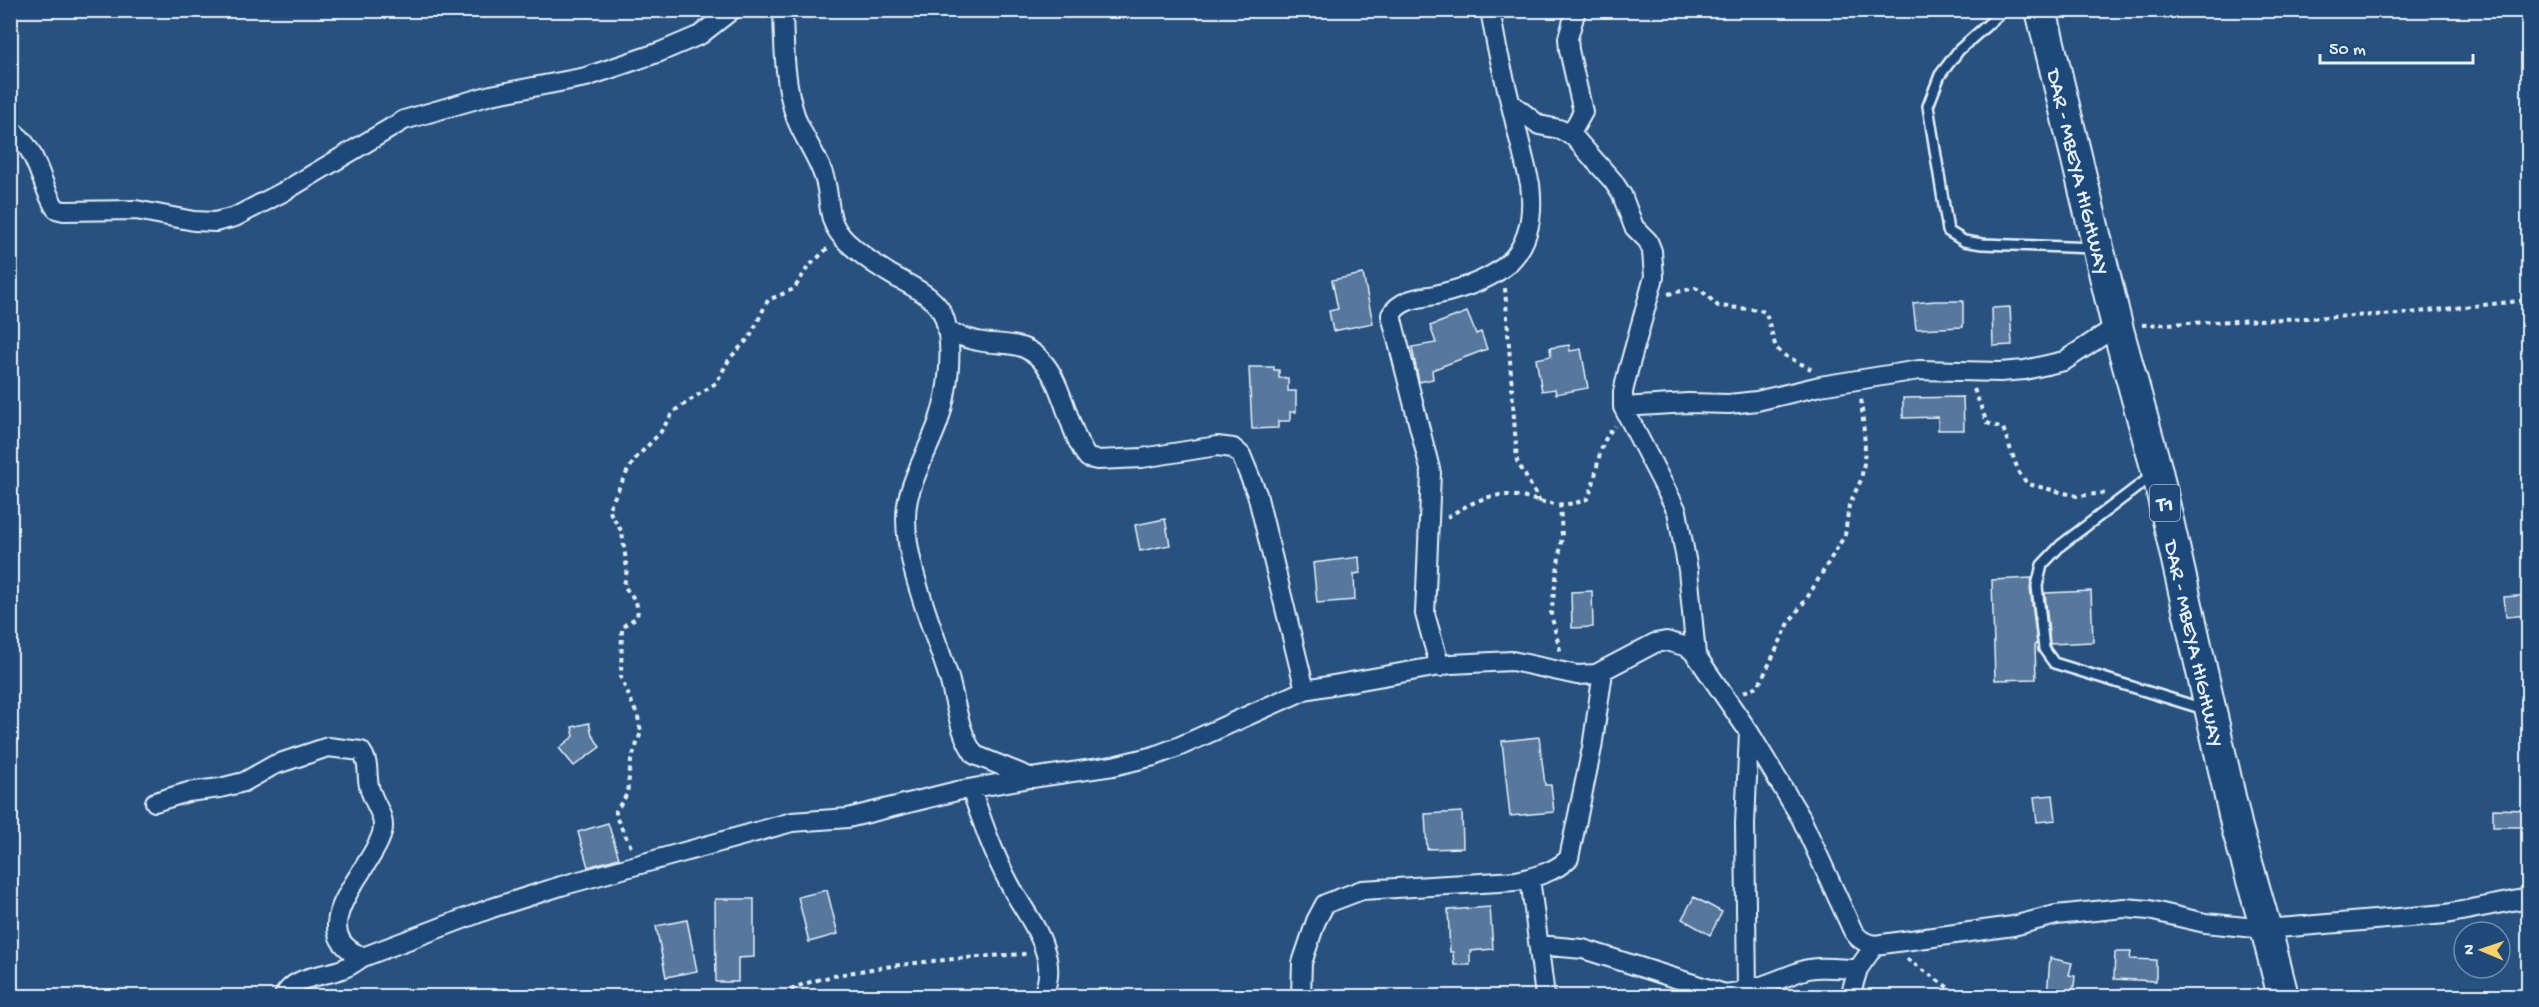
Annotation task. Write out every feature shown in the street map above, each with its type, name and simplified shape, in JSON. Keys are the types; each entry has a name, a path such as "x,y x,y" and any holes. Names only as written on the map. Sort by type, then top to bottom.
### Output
{"highway":[{"name":"DAR - MBEYA HIGHWAY","path":"2041,10 2118,326 2157,471 2237,828 2283,996"}],"street":[{"path":"10,130 27,144 48,196 56,209 64,211 136,210 194,221 215,222 236,217 283,192 404,120 491,95 586,77 660,52 700,35 732,10"},
{"path":"783,10 782,41 790,94 796,119 826,184 827,202 832,220 846,241 884,271 932,299 945,318 949,344 948,375 939,421 908,496 905,514 907,535 914,569 969,748 983,760 1032,778"},
{"path":"1440,667 1425,614 1431,473 1391,315 1396,306 1406,301 1458,290 1493,276 1514,261 1525,236 1532,201 1490,10"},
{"path":"1570,135 1583,112 1568,38 1576,10"},
{"path":"1512,104 1539,125 1559,129 1570,135 1613,182 1622,195 1634,227 1648,241 1654,260 1651,289 1623,392 1624,411 1677,511 1688,570 1696,655"},
{"path":"1624,411 1688,403 1729,404 1836,383 1919,370 2025,370 2064,361 2118,326"},
{"path":"947,331 968,339 1022,347 1034,353 1043,362 1057,387 1076,437 1088,458 1097,460 1142,458 1217,446 1233,448 1241,455 1257,494 1305,690"},
{"path":"284,996 292,986 347,967 363,957 492,908 792,822 848,818 971,789 1113,766 1154,756 1305,690 1451,664 1512,661 1562,672 1589,675 1603,672 1655,643 1666,641 1688,647 1696,655 1749,732 1801,818 1853,931 1861,941 1879,945 2013,926 2056,915 2137,907 2205,923 2266,929 2446,914 2529,898"},
{"path":"1301,996 1302,963 1316,921 1325,904 1338,897 1362,890 1516,881 1530,878 1564,864 1572,853 1592,748 1603,672"},
{"path":"1747,992 1745,824 1749,732"},
{"path":"155,801 188,792 244,782 274,765 328,747 361,751 368,760 369,785 384,822 375,850 342,905 336,921 340,936 348,949 363,957"},
{"path":"971,789 986,834 1003,873 1022,909 1037,930 1046,954 1048,984 1042,996"},
{"path":"1530,878 1545,996"},
{"path":"1539,945 1583,949 1725,994 1747,992 1786,979 1803,970 1858,969"},
{"path":"1850,996 1858,969 1879,945"}],"lane":[{"path":"2004,10 1959,50 1941,75 1928,106 1948,231 1964,241 1982,244 2100,249"},
{"path":"2157,471 2061,545 2042,565 2037,586 2044,649 2054,663 2212,712"}],"path":[{"path":"640,864 616,817 616,811 627,794 631,760 641,732 638,717 621,678 621,631 624,625 637,617 638,608 635,599 624,586 627,569 624,543 622,532 611,514 611,501 636,458 660,433 674,411 716,383 730,358 750,337 768,300 794,289 808,267 840,233"},
{"path":"1503,269 1517,461 1540,502"},
{"path":"1651,289 1663,294 1690,288 1699,289 1718,306 1760,310 1766,314 1776,348 1784,355 1836,383"},
{"path":"2118,326 2400,314 2529,300"},
{"path":"1969,371 1987,423 2004,428 2019,473 2028,484 2077,496 2133,489"},
{"path":"1728,701 1759,685 1790,621 1845,535 1849,505 1862,480 1864,463 1865,445 1860,379"},
{"path":"1429,528 1476,500 1507,495 1560,504 1587,499 1598,457 1609,433 1624,411"},
{"path":"1560,504 1562,536 1551,615 1561,650 1562,672"},
{"path":"1879,945 1960,996"},
{"path":"784,996 788,991 804,983 855,973 989,955 1046,954"}],"building":[{"path":"1363,274 1373,323 1333,331 1329,311 1338,309 1332,280"},
{"path":"1963,301 1963,327 1916,329 1913,303"},
{"path":"2010,307 2012,345 1993,346 1992,308"},
{"path":"1467,312 1476,334 1481,332 1487,349 1432,370 1433,379 1419,382 1412,347 1436,343 1430,326"},
{"path":"1569,345 1570,351 1581,349 1588,388 1556,394 1555,389 1542,391 1536,359 1551,356 1550,348"},
{"path":"1249,367 1274,367 1274,370 1279,370 1279,378 1288,378 1288,391 1296,391 1296,412 1290,412 1290,421 1278,421 1278,428 1252,429"},
{"path":"1963,397 1964,430 1938,430 1938,417 1903,418 1903,398"},
{"path":"1165,519 1170,545 1140,551 1135,525"},
{"path":"1359,557 1360,573 1354,574 1355,600 1317,603 1313,563"},
{"path":"2032,578 2030,587 2037,644 2035,644 2036,679 1995,680 1992,580"},
{"path":"1592,591 1593,627 1572,628 1571,592"},
{"path":"2091,591 2093,642 2050,644 2045,593"},
{"path":"2529,595 2529,615 2506,617 2504,597"},
{"path":"589,723 592,734 600,747 574,766 559,748 574,736 572,727"},
{"path":"1539,737 1545,785 1551,785 1554,812 1510,816 1502,741"},
{"path":"2053,795 2056,820 2037,822 2034,797"},
{"path":"2493,809 2527,810 2527,827 2493,827"},
{"path":"1462,812 1463,848 1427,849 1425,814"},
{"path":"608,823 619,858 588,867 578,832"},
{"path":"827,890 838,934 809,942 798,897"},
{"path":"1694,897 1722,912 1710,935 1682,919"},
{"path":"715,899 754,899 754,957 738,958 738,982 716,982"},
{"path":"1490,907 1493,949 1470,951 1470,965 1454,965 1453,952 1450,952 1448,910"},
{"path":"687,920 697,971 666,977 656,926"},
{"path":"2115,952 2131,952 2130,959 2156,960 2156,981 2114,979"},
{"path":"2050,958 2072,963 2069,975 2075,976 2073,996 2047,996"}]}
